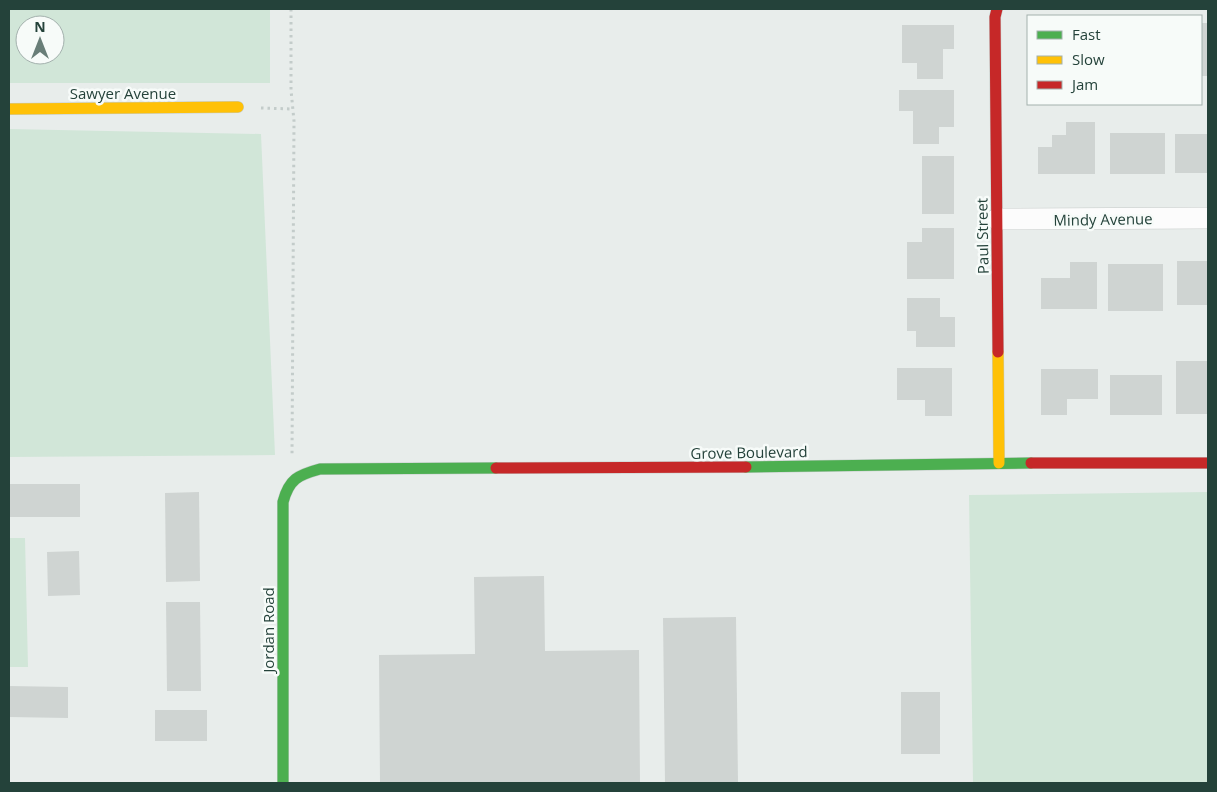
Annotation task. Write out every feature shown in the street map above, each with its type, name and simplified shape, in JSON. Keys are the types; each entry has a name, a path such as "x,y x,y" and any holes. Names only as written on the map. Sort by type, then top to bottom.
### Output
{"street":[{"name":"Paul Street","path":"997,9 995,17 999,463"},
{"name":"Sawyer Avenue","path":"9,108 238,107"},
{"name":"Mindy Avenue","path":"997,219 1208,218"},
{"name":"Grove Boulevard","path":"293,479 301,474 320,469 1208,463"},
{"name":"Jordan Road","path":"283,783 283,502 286,488 293,479"}],"path":[{"path":"291,9 291,90 294,121 292,455"},
{"path":"238,107 293,109"}],"green space":[{"path":"9,9 270,9 270,83 9,83"},
{"path":"9,129 261,134 275,455 9,457"},
{"path":"1208,492 1208,783 973,783 969,495"},
{"path":"9,538 25,538 28,667 9,667"}],"building":[{"path":"1202,23 1208,23 1208,76 1202,76"},
{"path":"902,25 954,25 954,49 943,49 943,79 917,79 917,63 902,63"},
{"path":"899,90 954,90 954,127 939,127 939,144 913,144 913,111 899,111"},
{"path":"1066,122 1095,122 1095,174 1038,174 1038,147 1052,147 1052,135 1066,135"},
{"path":"1110,133 1165,133 1165,174 1110,174"},
{"path":"1175,134 1208,134 1208,173 1175,173"},
{"path":"922,156 954,156 954,214 922,214"},
{"path":"922,228 954,228 954,279 907,279 907,242 922,242"},
{"path":"1177,261 1208,261 1208,305 1177,305"},
{"path":"1070,262 1097,262 1097,309 1041,309 1041,278 1070,278"},
{"path":"1108,264 1163,264 1163,311 1108,311"},
{"path":"907,298 940,298 940,317 955,317 955,347 916,347 916,331 907,331"},
{"path":"1176,361 1208,361 1208,414 1176,414"},
{"path":"897,368 952,368 952,416 925,416 925,400 897,400"},
{"path":"1041,369 1098,369 1098,399 1067,399 1067,415 1041,415"},
{"path":"1110,375 1162,375 1162,415 1110,415"},
{"path":"9,484 80,484 80,517 9,517"},
{"path":"199,492 200,581 166,582 165,493"},
{"path":"79,551 80,595 48,596 47,552"},
{"path":"544,576 545,651 639,650 640,783 380,783 379,655 475,654 474,577"},
{"path":"166,602 200,602 201,691 167,691"},
{"path":"736,617 738,783 665,783 663,618"},
{"path":"9,686 68,687 68,718 9,717"},
{"path":"901,692 940,692 940,754 901,754"},
{"path":"155,710 207,710 207,741 155,741"}],"traffic: fast":[{"path":"746,467 1031,463"},
{"path":"283,783 283,502 288,488 300,476 320,469 496,468"}],"traffic: slow":[{"path":"9,109 238,107"},
{"path":"998,352 999,463"}],"traffic: jam":[{"path":"997,9 995,17 998,352"},
{"path":"1031,463 1208,463"},
{"path":"496,468 746,467"}]}
